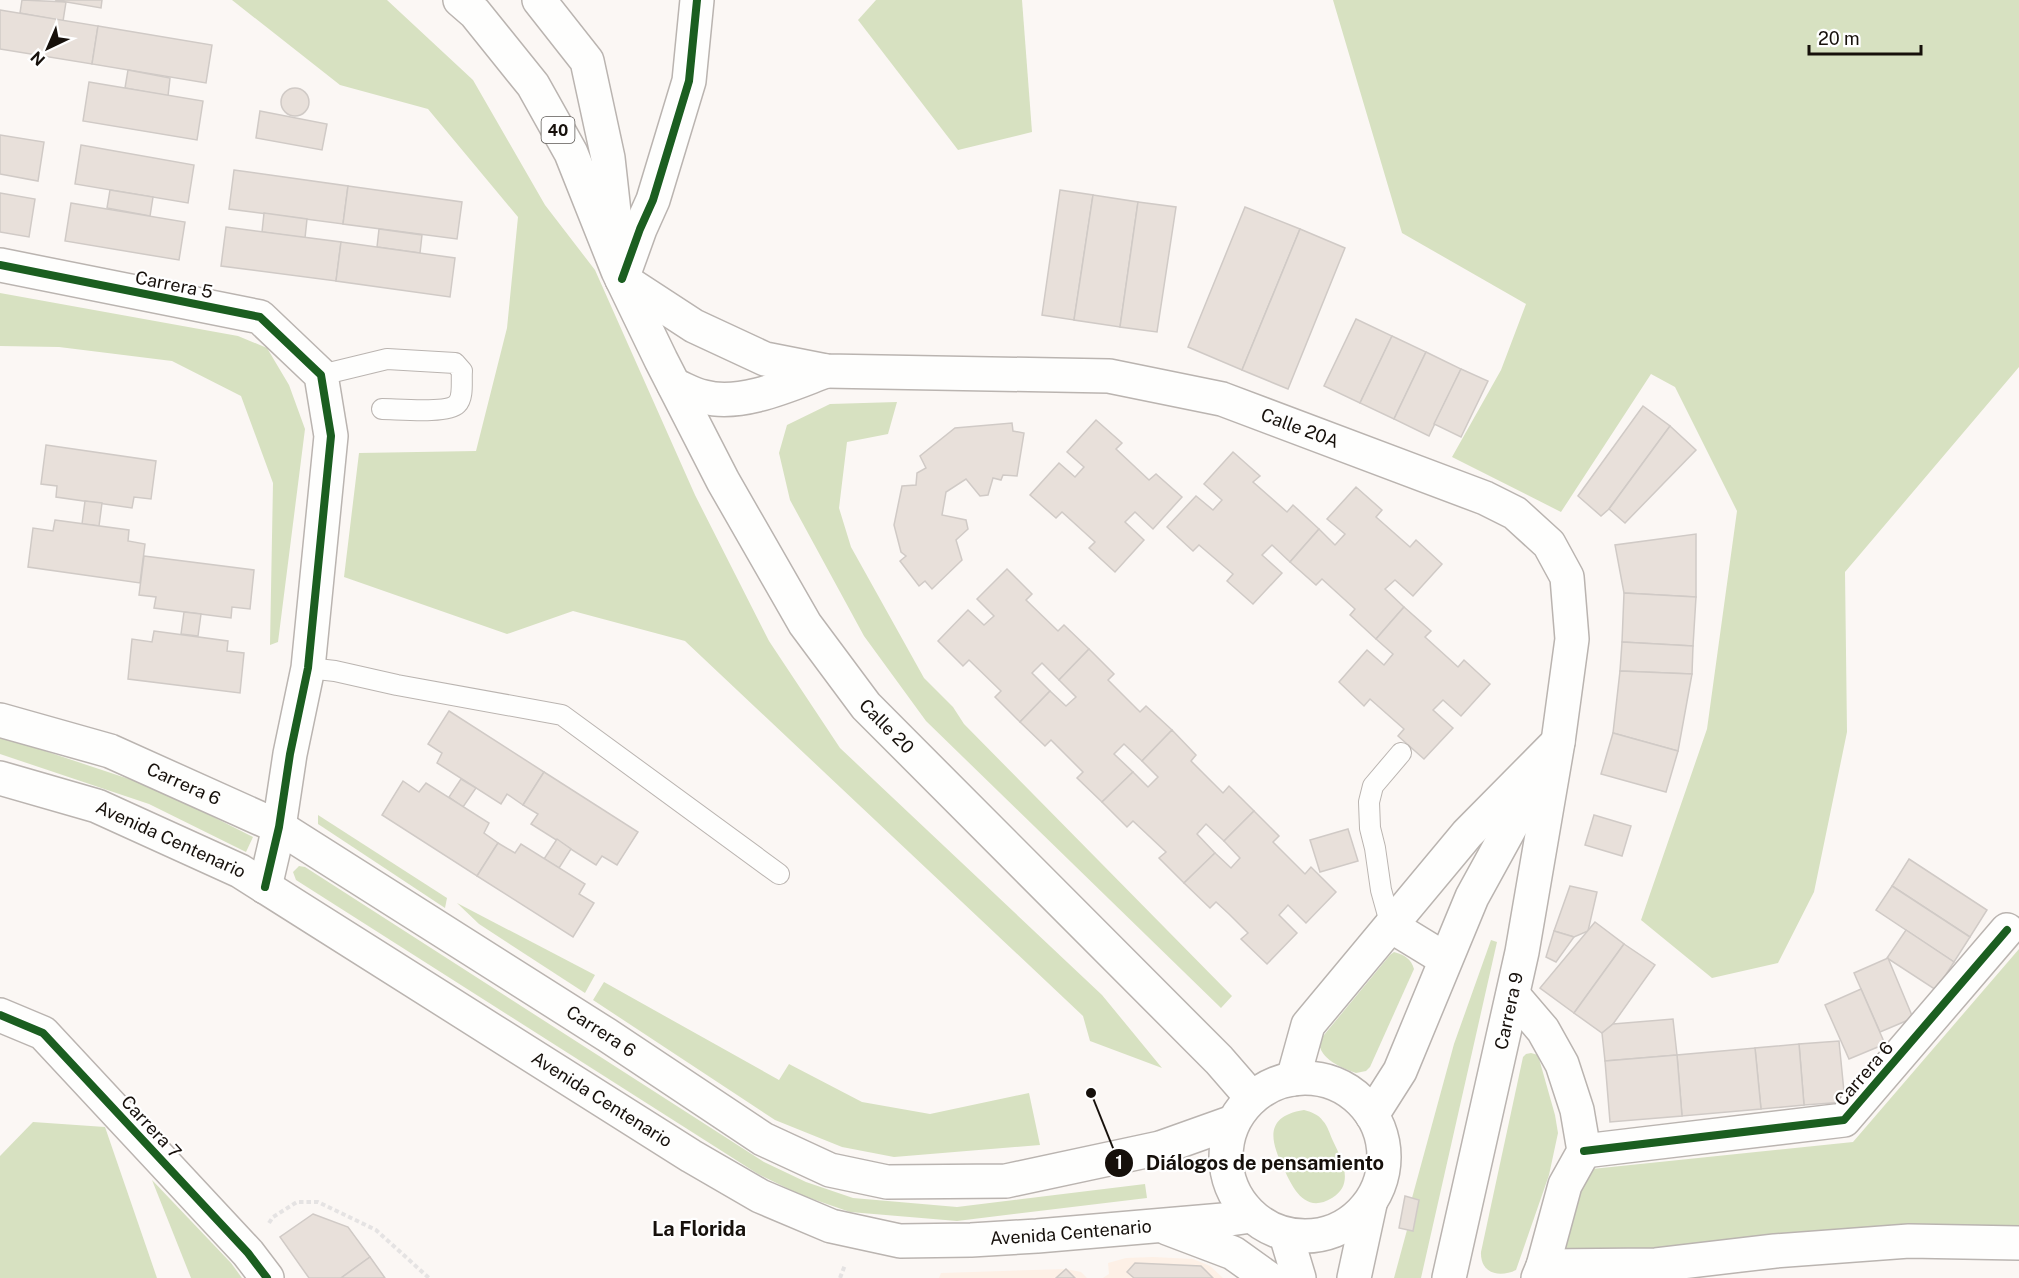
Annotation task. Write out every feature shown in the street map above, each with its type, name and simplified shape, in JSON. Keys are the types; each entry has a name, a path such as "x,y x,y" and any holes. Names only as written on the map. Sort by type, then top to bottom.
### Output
{"main road":[{"name":"40","path":"460,0 475,13 533,85 571,153 622,279"},
{"path":"539,0 587,60 608,158 622,279"},
{"path":"622,279 653,200 689,81 697,0"},
{"name":"Carrera 5","path":"0,265 260,317 321,375"},
{"path":"622,279 694,326 725,342 765,358 826,371"},
{"name":"Calle 20","path":"622,279 723,481 805,624 866,706 1219,1060 1243,1110"},
{"path":"674,385 705,398 736,400 826,371"},
{"name":"Calle 20A","path":"826,371 1109,376 1222,399 1485,498 1515,513 1549,544 1567,577 1572,639 1558,741"},
{"path":"265,886 279,827 290,754 308,668 331,436 321,375"},
{"name":"Carrera 6","path":"0,720 110,751 279,827 597,1029 763,1139 830,1170 887,1182 1006,1181 1160,1148 1243,1110"},
{"path":"1293,1079 1308,1025 1467,834 1558,741"},
{"path":"1372,1115 1400,1071 1472,897 1558,741"},
{"name":"Carrera 9","path":"1449,1278 1513,995 1558,741"},
{"name":"Avenida Centenario","path":"0,778 97,806 240,871 690,1156 760,1196 831,1226 900,1241 982,1239 1251,1216"},
{"path":"1391,926 1445,959"},
{"name":"Carrera 6","path":"1584,1151 1844,1120 2007,930"},
{"path":"1513,995 1543,1030 1562,1064 1577,1110 1584,1151 1565,1185 1552,1272 1656,1265 1775,1251 1910,1241 2019,1243"},
{"name":"Carrera 7","path":"0,1015 43,1033 257,1266"},
{"path":"1354,1278 1370,1204 1382,1176 1383,1144 1372,1115 1351,1093 1323,1080 1293,1079 1271,1085 1243,1110 1226,1146 1227,1171 1235,1196 1251,1216 1286,1234 1317,1236 1347,1226 1370,1204"},
{"path":"1160,1225 1233,1253 1268,1278"},
{"path":"1286,1234 1299,1278"}],"lane":[{"path":"321,375 387,359 454,363 462,371 460,398 456,405 443,410 382,409"},
{"path":"308,668 335,671 397,685 562,715 779,874"},
{"path":"1391,926 1381,890 1370,828 1369,802 1372,786 1401,753"}],"path":[{"path":"257,1266 273,1217 297,1202 318,1202 376,1230 429,1278"}],"shaded area":[{"path":"1126,1258 1193,1259 1210,1266 1223,1278 1103,1278 1109,1274 1108,1263"},
{"path":"1066,1269 1081,1272 1087,1278 939,1278 941,1273"}],"green space":[{"path":"232,0 387,0 473,80 545,205 595,270 695,495 769,641 840,748 1102,995 1162,1068 1090,1041 1083,1016 685,641 573,611 507,634 344,577 359,453 476,451 507,328 518,217 428,109 340,85"},
{"path":"876,0 1022,0 1032,132 958,150 858,20"},
{"path":"1333,0 2019,0 2019,367 1845,572 1847,732 1814,892 1778,963 1712,978 1641,920 1707,729 1737,511 1675,387 1651,374 1561,512 1452,457 1501,370 1526,304 1402,233"},
{"path":"0,293 238,336 267,348 289,385 305,429 278,642 270,645 273,483 241,396 172,361 59,347 0,346"},
{"path":"897,402 888,434 847,442 839,508 851,547 924,678 953,707 964,724 1232,996 1221,1008 926,721 864,636 790,500 779,453 787,425 830,404"},
{"path":"0,736 156,788 253,837 246,852 149,804 0,754"},
{"path":"318,815 447,898 445,908 318,824"},
{"path":"299,866 305,867 764,1162 806,1182 853,1198 957,1207 1145,1184 1147,1198 957,1221 850,1212 801,1195 758,1174 296,880 293,872"},
{"path":"457,903 595,975 585,993 479,924"},
{"path":"1491,940 1497,942 1421,1278 1394,1278 1407,1230 1413,1231 1419,1200 1412,1198 1454,1044"},
{"path":"2019,949 2019,1243 1775,1251 1556,1251 1579,1188 1592,1169 1853,1142"},
{"path":"1394,952 1407,958 1414,969 1370,1067 1366,1071 1356,1073 1327,1058 1319,1041"},
{"path":"604,982 779,1080 789,1064 862,1102 930,1114 1029,1093 1040,1145 894,1157 842,1147 775,1120 593,1000"},
{"path":"1531,1053 1538,1055 1558,1133 1549,1175 1516,1270 1498,1274 1487,1269 1481,1252 1523,1057"},
{"path":"1304,1110 1317,1115 1325,1123 1343,1164 1345,1179 1343,1186 1332,1198 1322,1202 1307,1201 1295,1190 1278,1156 1273,1138 1277,1123 1283,1117"},
{"path":"33,1122 105,1127 157,1278 0,1278 0,1156"},
{"path":"152,1180 231,1263 242,1278 191,1278"}],"building":[{"path":"22,0 66,2 63,21 20,13"},
{"path":"55,0 102,0 101,8"},
{"path":"0,10 98,26 92,64 0,49"},
{"path":"98,26 212,45 206,83 92,64"},
{"path":"128,70 170,78 168,96 125,88"},
{"path":"89,82 203,101 197,140 83,121"},
{"path":"295,88 305,92 309,102 305,112 295,116 285,112 281,102 285,92"},
{"path":"260,111 327,124 322,150 256,138"},
{"path":"0,135 44,142 38,181 0,174"},
{"path":"81,145 194,165 188,203 75,184"},
{"path":"234,170 348,186 343,224 229,209"},
{"path":"348,186 462,202 457,239 343,224"},
{"path":"110,190 153,197 150,216 107,208"},
{"path":"1060,190 1093,195 1074,320 1042,315"},
{"path":"0,193 35,199 29,237 0,232"},
{"path":"1093,195 1138,202 1120,327 1074,320"},
{"path":"1138,202 1176,207 1157,332 1120,327"},
{"path":"71,203 185,222 179,260 65,241"},
{"path":"1245,207 1300,229 1242,370 1188,347"},
{"path":"264,213 307,219 305,238 262,232"},
{"path":"226,227 341,242 336,281 221,266"},
{"path":"379,229 422,235 420,253 377,247"},
{"path":"1300,229 1345,248 1288,389 1242,370"},
{"path":"341,242 455,258 450,297 336,281"},
{"path":"1356,319 1392,336 1360,403 1324,386"},
{"path":"1392,336 1426,352 1394,419 1360,403"},
{"path":"1426,352 1461,369 1429,436 1394,419"},
{"path":"1461,369 1488,381 1461,437 1434,424"},
{"path":"1643,406 1670,426 1609,509 1601,516 1578,496"},
{"path":"1096,420 1122,443 1116,449 1149,480 1156,474 1182,497 1153,529 1135,512 1125,522 1144,540 1115,572 1089,548 1095,542 1062,512 1056,518 1030,495 1059,463 1075,477 1084,467 1067,452"},
{"path":"1012,423 1013,431 1024,433 1017,476 1003,475 1001,480 993,478 988,495 980,496 966,479 946,492 942,515 966,520 968,529 956,540 962,560 932,589 925,581 919,586 900,561 906,556 901,552 894,525 902,486 916,485 917,473 926,468 920,456 955,428"},
{"path":"1670,426 1696,450 1625,523 1609,509"},
{"path":"46,445 156,461 151,499 134,497 132,508 56,497 57,486 41,484"},
{"path":"1233,452 1260,476 1253,482 1287,512 1293,505 1319,529 1290,562 1272,545 1262,555 1282,573 1253,604 1227,581 1233,574 1199,545 1193,551 1167,527 1196,496 1213,510 1222,500 1204,484"},
{"path":"1356,487 1382,510 1376,517 1410,547 1416,540 1442,564 1413,596 1395,580 1385,589 1404,607 1376,639 1350,615 1355,609 1322,579 1316,585 1290,562 1319,529 1335,545 1345,534 1327,519"},
{"path":"85,501 102,503 99,526 82,524"},
{"path":"55,520 129,530 128,541 145,544 140,583 28,567 33,528 53,531"},
{"path":"1696,534 1696,597 1624,593 1615,545"},
{"path":"144,556 254,570 250,609 232,607 231,618 154,608 156,597 139,595"},
{"path":"1007,569 1032,594 1026,600 1058,631 1064,625 1089,649 1059,680 1042,663 1032,673 1050,691 1020,722 995,697 1001,691 969,660 963,666 938,641 968,610 984,625 994,616 977,599"},
{"path":"1624,593 1696,597 1693,646 1622,642"},
{"path":"1404,607 1431,631 1425,637 1458,667 1464,660 1490,684 1461,716 1443,700 1433,710 1453,728 1424,759 1398,736 1404,729 1370,699 1364,706 1339,682 1367,650 1384,665 1393,654 1376,639"},
{"path":"184,612 201,614 198,636 181,634"},
{"path":"154,631 228,641 227,651 244,653 240,693 128,679 132,639 152,642"},
{"path":"1622,642 1693,646 1692,674 1620,671"},
{"path":"1089,649 1114,674 1108,680 1140,712 1146,706 1172,730 1142,761 1124,744 1114,754 1133,772 1102,802 1077,778 1083,772 1051,740 1045,746 1020,722 1050,691 1066,706 1076,697 1059,680"},
{"path":"1620,671 1692,674 1678,751 1613,733"},
{"path":"449,711 544,772 523,805 507,794 501,804 437,763 442,753 428,744"},
{"path":"1172,730 1196,755 1191,761 1223,793 1229,786 1254,811 1224,841 1206,824 1197,834 1215,853 1184,883 1159,858 1166,852 1133,821 1127,827 1102,802 1133,772 1148,787 1158,777 1142,761"},
{"path":"1613,733 1678,751 1666,792 1601,774"},
{"path":"544,772 638,832 617,865 602,856 596,865 531,824 538,814 523,805"},
{"path":"461,779 476,788 463,807 449,797"},
{"path":"403,781 419,792 426,783 489,823 484,833 498,843 477,876 382,815"},
{"path":"1254,811 1279,836 1273,842 1305,874 1311,867 1336,892 1306,923 1288,905 1279,915 1297,933 1267,964 1241,939 1248,933 1229,914 1216,902 1210,908 1184,883 1215,853 1231,868 1240,858 1224,841"},
{"path":"1594,815 1631,826 1622,856 1585,845"},
{"path":"1348,829 1358,861 1320,872 1310,840"},
{"path":"557,839 571,849 559,868 544,859"},
{"path":"498,843 515,853 521,844 585,884 579,894 594,903 573,937 477,876"},
{"path":"1909,859 1987,910 1970,937 1892,886"},
{"path":"1570,886 1597,892 1588,931 1574,937 1554,931"},
{"path":"1892,886 1970,937 1954,962 1876,910"},
{"path":"1595,922 1624,944 1574,1013 1540,988"},
{"path":"1906,930 1954,962 1936,990 1887,958"},
{"path":"1554,931 1574,937 1556,962 1546,957"},
{"path":"1624,944 1655,965 1613,1024 1602,1033 1574,1013"},
{"path":"1888,958 1913,1018 1880,1032 1854,973"},
{"path":"1861,989 1885,1044 1849,1059 1825,1005"},
{"path":"1673,1019 1677,1055 1605,1061 1602,1033 1613,1024"},
{"path":"1839,1041 1845,1102 1804,1105 1799,1044"},
{"path":"1799,1044 1804,1105 1761,1109 1755,1048"},
{"path":"1755,1048 1761,1109 1682,1116 1677,1055"},
{"path":"1677,1055 1682,1116 1610,1122 1605,1061"},
{"path":"1405,1196 1419,1200 1413,1231 1399,1228"},
{"path":"313,1214 348,1227 370,1257 341,1278 309,1278 280,1237"},
{"path":"370,1257 385,1278 341,1278"},
{"path":"1135,1263 1201,1266 1213,1278 1134,1278 1127,1272"},
{"path":"1066,1269 1075,1278 1056,1278"}],"cycle path":[{"path":"622,279 653,200 689,81 697,0"},
{"path":"0,265 260,317 321,375 331,436 308,668 290,754 279,827 265,887"},
{"path":"1584,1151 1844,1120 2007,930"},
{"path":"0,1015 43,1033 248,1253 267,1278"}],"place":[{"name":"Diálogos de pensamiento","path":"1091,1093"}],"district":[{"name":"La Florida","path":"699,1229"}]}
